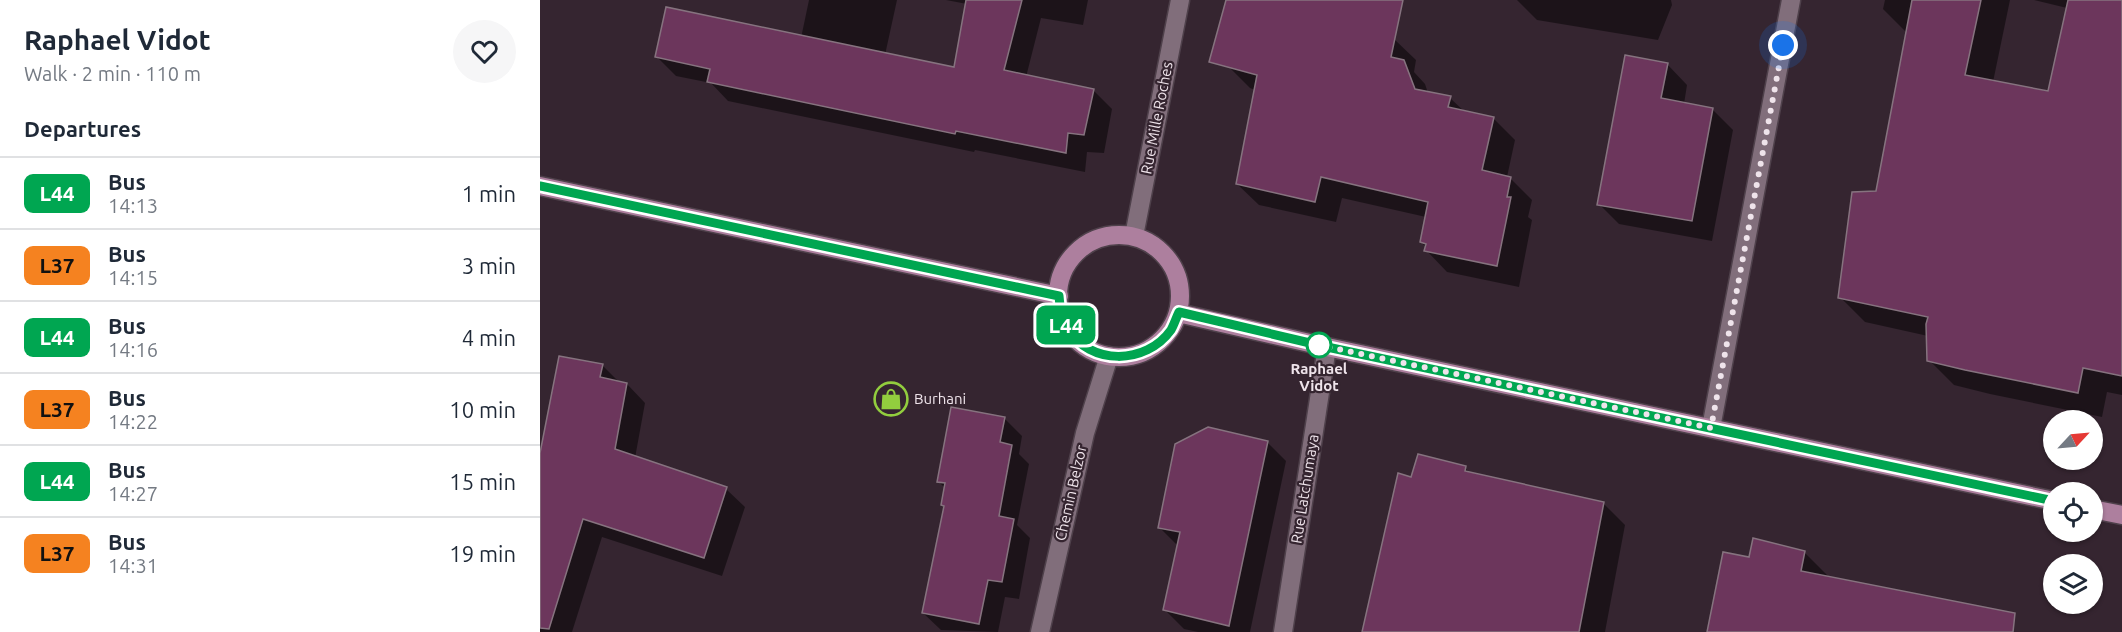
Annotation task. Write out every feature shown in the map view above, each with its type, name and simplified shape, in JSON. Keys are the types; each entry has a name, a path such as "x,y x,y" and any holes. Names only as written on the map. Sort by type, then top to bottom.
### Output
{"main road":[{"path":"540,186 1059,296"},
{"path":"1115,235 1134,236 1152,245 1166,257 1176,274 1181,293 1179,312 1171,329 1160,342 1144,352 1127,357 1109,357 1078,342 1073,335 1061,313 1059,296 1061,278 1069,261 1082,248 1098,238 1115,235"},
{"path":"1179,312 1327,347 2043,499"},
{"path":"2103,511 2122,515"}],"street":[{"name":"Rue Mille Roches","path":"1134,236 1180,0"},
{"path":"1711,428 1791,0"},
{"name":"Rue Latchumaya","path":"1283,632 1327,347"},
{"name":"Chemin Belzor","path":"1040,632 1085,433 1109,357"}],"building":[{"path":"966,0 1022,0 1004,70 1094,89 1084,135 1068,133 1066,153 956,131 955,134 707,82 710,69 655,57 666,7 954,67"},
{"path":"1226,0 1403,0 1391,57 1404,60 1415,89 1451,96 1448,107 1494,117 1482,170 1511,177 1507,197 1511,197 1497,266 1424,251 1426,244 1420,242 1428,202 1321,177 1315,202 1236,184 1257,75 1209,62"},
{"path":"1912,0 1981,0 1965,75 2048,91 2068,0 2122,0 2122,376 2083,368 2078,393 1927,361 1926,324 1928,317 1838,298 1852,192 1876,191"},
{"path":"1625,55 1668,63 1661,98 1713,108 1692,221 1597,205"},
{"path":"559,356 603,364 600,377 627,383 615,449 727,487 704,558 583,519 549,629 540,628 540,453"},
{"path":"951,407 1005,417 1000,442 1012,445 999,516 1014,519 1002,582 988,580 979,624 922,613 944,506 941,505 945,483 937,482"},
{"path":"1208,427 1268,441 1229,626 1163,610 1180,532 1158,528 1175,444"},
{"path":"1418,454 1466,466 1465,471 1604,502 1579,632 1362,632 1398,473 1411,477"},
{"path":"1753,538 1805,551 1801,571 2015,613 2013,632 1707,632 1723,552 1749,557"}],"bus line":[{"name":"L44","path":"540,186 1059,296 1061,313 1078,342 1109,357 1127,357 1144,352 1160,342 1171,329 1179,312 1327,347 2043,499"}],"place":[{"name":"Raphael Vidot","path":"1319,345"},
{"name":"Burhani","path":"891,399"}],"route":[{"path":"1319,345 1711,428 1783,45"}]}
